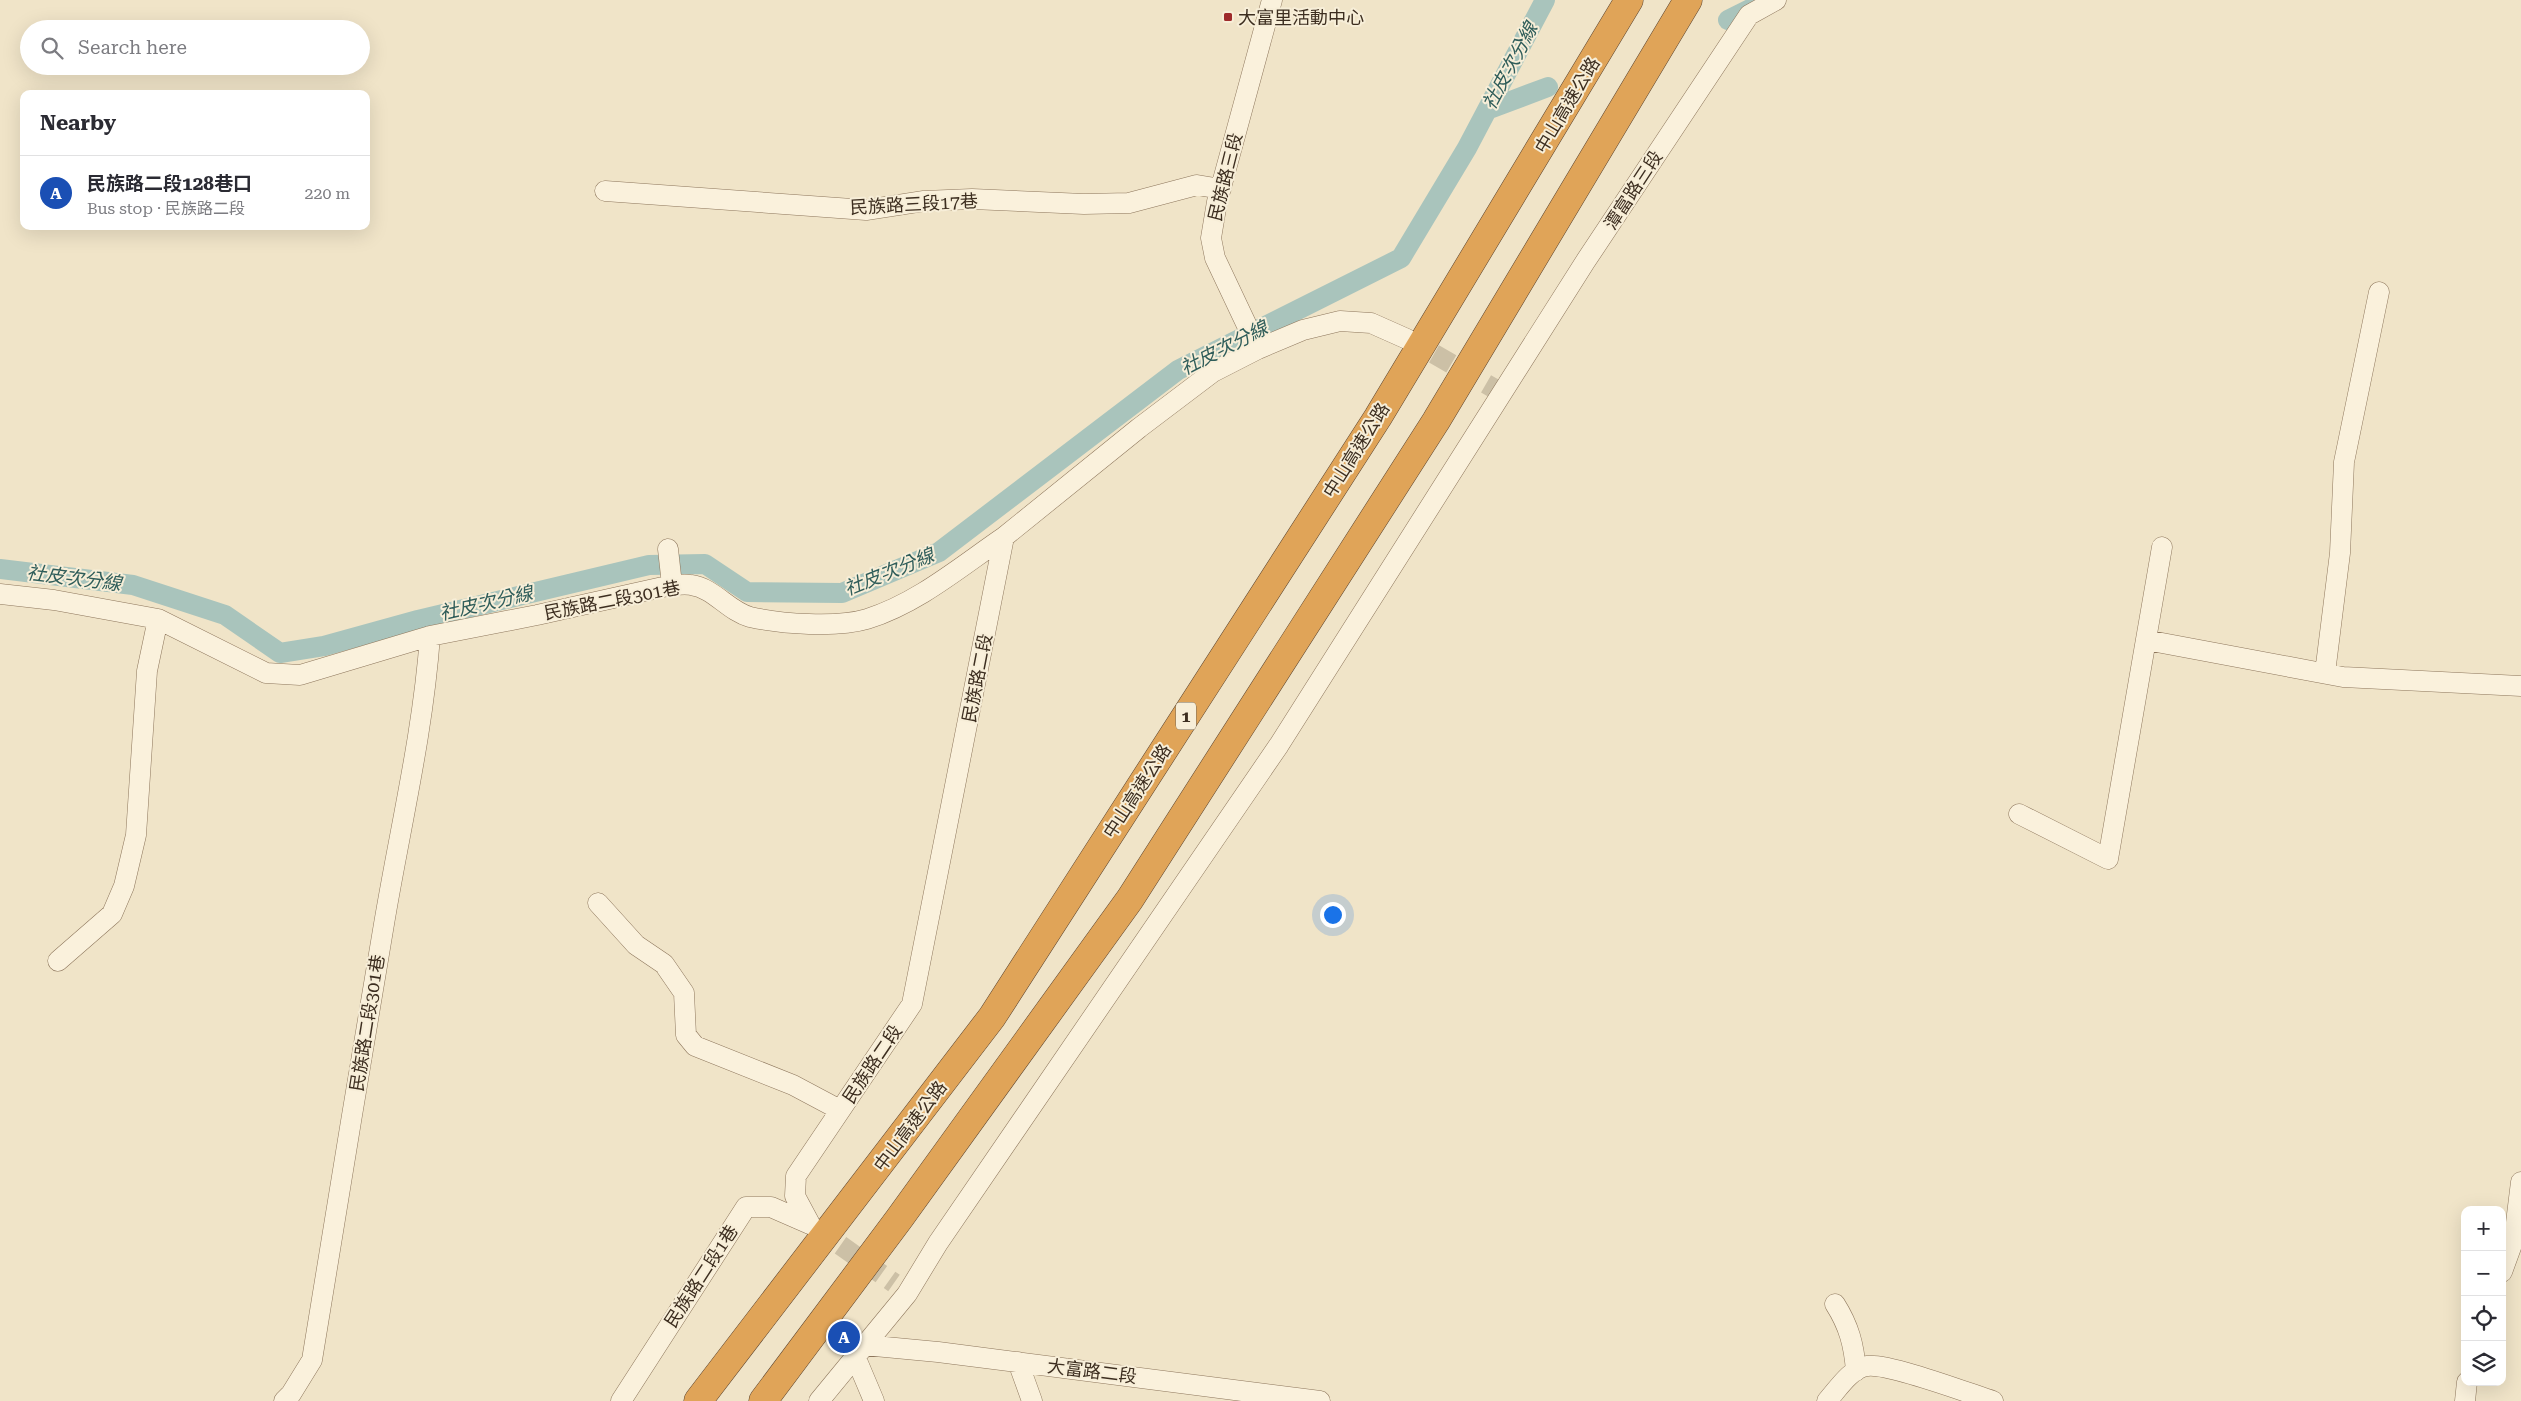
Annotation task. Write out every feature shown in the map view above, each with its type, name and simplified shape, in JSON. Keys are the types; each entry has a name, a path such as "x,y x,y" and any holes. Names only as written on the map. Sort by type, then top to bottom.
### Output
{"highway":[{"name":"中山高速公路","path":"698,1401 992,1017 1378,416 1630,0"},
{"path":"763,1401 899,1219 1130,899 1436,421 1688,0"}],"street":[{"name":"民族路三段","path":"1256,345 1215,258 1211,238 1221,189 1272,0"},
{"name":"潭富路三段","path":"859,1351 900,1289 938,1243 1279,745 1585,262 1749,15 1776,0"},
{"name":"民族路三段17巷","path":"605,191 866,210 924,201 972,199 1084,204 1128,203 1197,185 1221,189"},
{"path":"2325,673 2340,553 2344,462 2379,292"},
{"path":"1004,538 1139,428 1213,372 1256,345 1303,330 1340,321 1371,323 1407,339"},
{"name":"民族路二段301巷","path":"0,594 54,600 158,619 266,673 300,675 430,636 537,615 671,581 692,585 712,594 738,613 772,622 816,624 866,619 915,598 1004,538"},
{"name":"民族路二段","path":"771,1207 796,1176 912,1004 1004,538"},
{"path":"2019,814 2108,859 2162,547"},
{"path":"668,549 671,581"},
{"path":"58,961 112,914 124,886 136,835 147,671 158,619"},
{"name":"民族路二段301巷","path":"284,1401 291,1394 312,1360 384,921 408,800 427,681 430,636"},
{"path":"2146,640 2343,677 2521,686"},
{"name":"民族路二段","path":"598,902 636,945 664,964 684,993 686,1035 695,1046 792,1085 840,1110"},
{"name":"民族路二段1巷","path":"621,1401 746,1207 771,1207 810,1224 796,1196 796,1176"},
{"path":"2506,1261 2514,1239 2521,1182"},
{"path":"1835,1304 1846,1322 1853,1343 1856,1371"},
{"path":"819,1401 859,1351"},
{"path":"859,1351 874,1401"},
{"name":"大富路二段","path":"859,1351 1018,1362 1320,1401"},
{"path":"1018,1362 1032,1401"},
{"path":"1827,1401 1851,1373 1867,1366 1894,1370 1994,1401"},
{"path":"2465,1401 2467,1386"}],"waterway":[{"name":"社皮次分線","path":"0,569 133,585 225,615 280,653 324,646 418,620 649,565 705,564 747,592 842,593 939,552 1178,370 1401,258 1467,148 1545,0"},
{"path":"1728,20 1760,4"},
{"path":"1487,110 1548,87"}],"tunnel":[{"path":"1408,339 1502,393"},
{"path":"816,1228 894,1283"}],"place":[{"name":"大富里活動中心","path":"1228,17"},
{"name":"民族路二段128巷口","path":"844,1337"}]}
